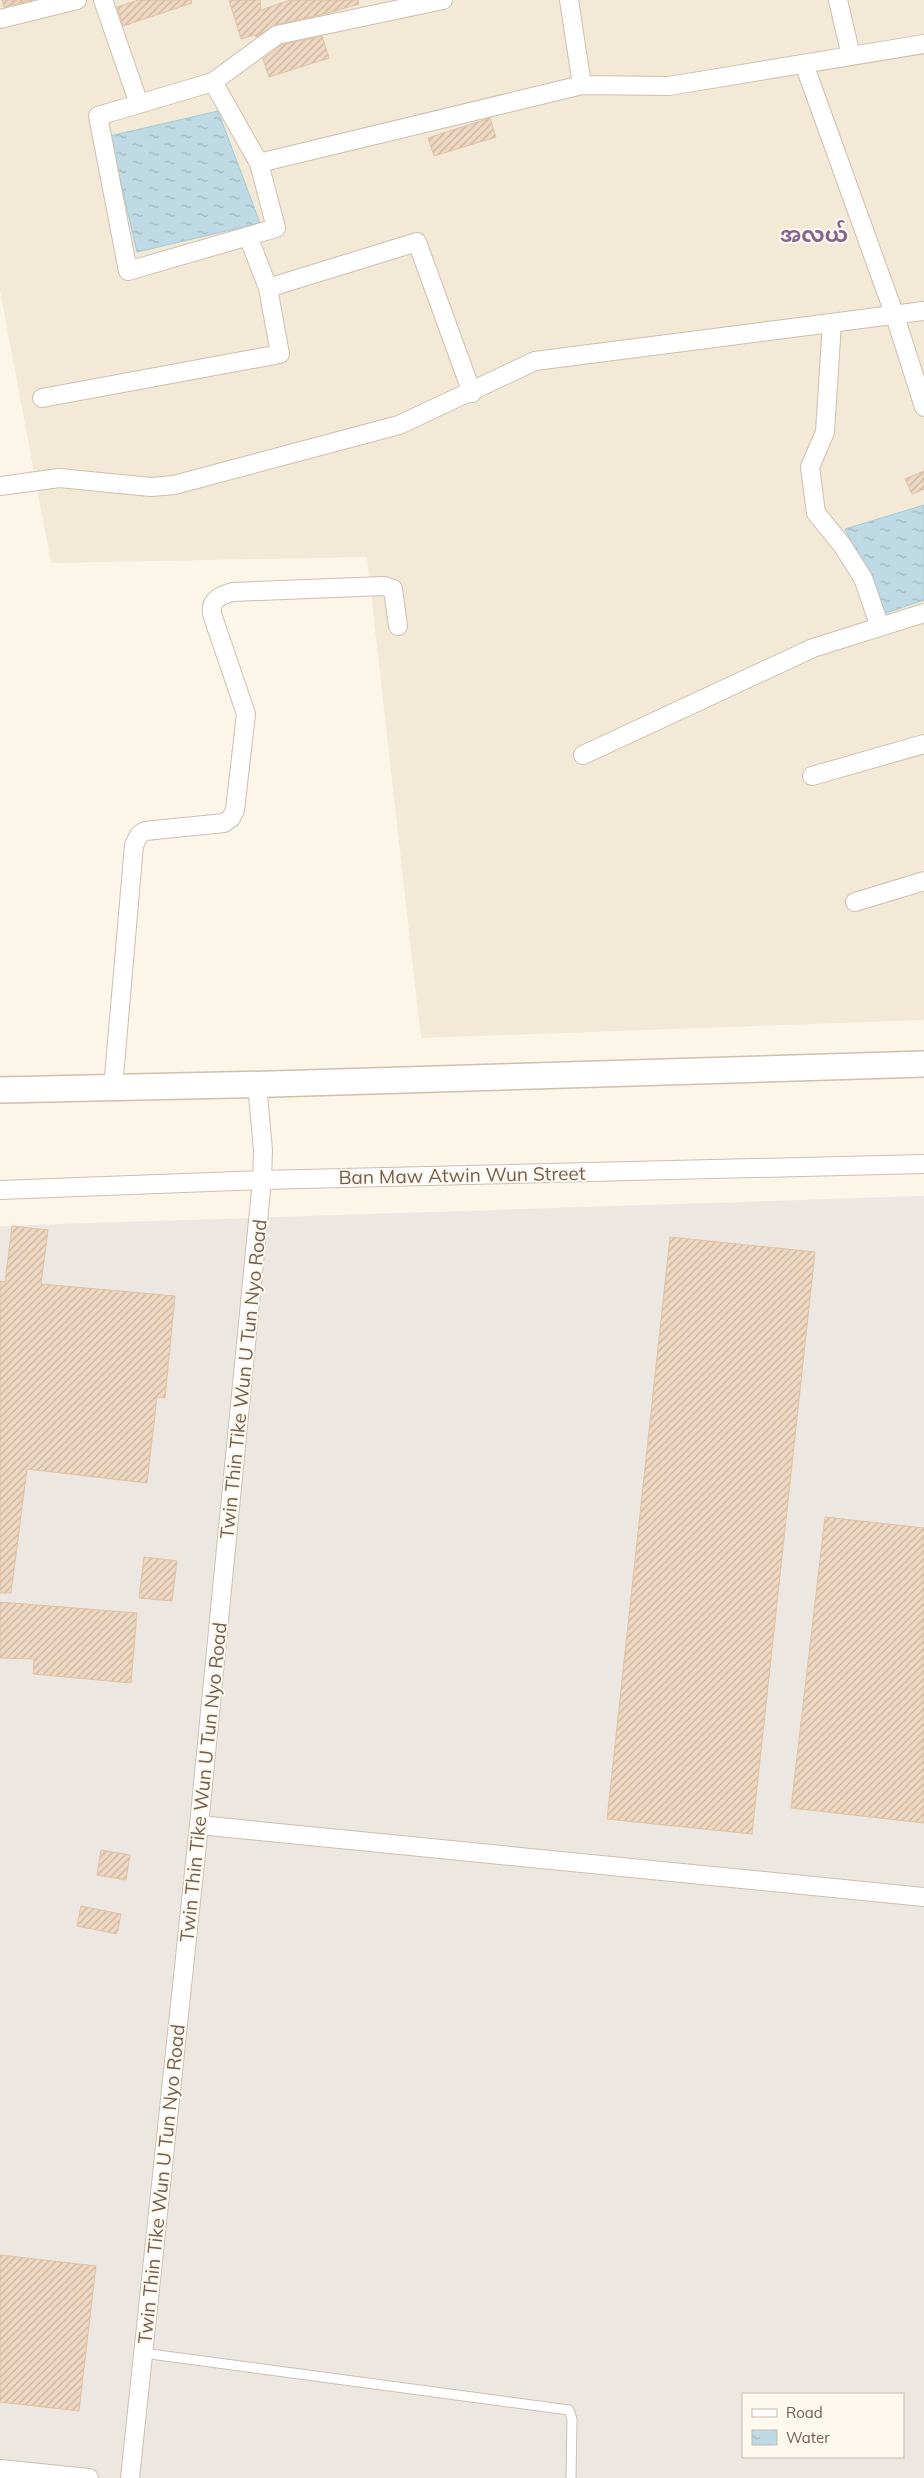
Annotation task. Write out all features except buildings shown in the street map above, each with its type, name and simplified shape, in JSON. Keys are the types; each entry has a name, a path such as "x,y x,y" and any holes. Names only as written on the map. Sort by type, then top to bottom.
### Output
{"main road":[{"path":"0,1090 924,1064"}],"street":[{"path":"0,19 77,0"},
{"path":"103,0 139,104"},
{"path":"213,82 259,163 276,228 128,270 98,116 213,82 277,36 443,0"},
{"path":"569,0 582,85"},
{"path":"838,0 851,56"},
{"path":"259,163 582,85 669,86 924,44"},
{"path":"804,64 895,316 924,407"},
{"path":"42,398 280,354 268,288 248,236"},
{"path":"268,288 417,242 472,393"},
{"path":"0,486 59,478 151,487 174,485 399,425 472,393 535,361 924,311"},
{"path":"832,324 826,432 810,466 816,513 842,545 863,578 880,627"},
{"path":"113,1088 134,845 145,830 224,823 231,818 235,810 246,714 213,617 211,610 213,602 220,596 232,592 384,586 393,589 398,626"},
{"path":"583,755 813,648 924,613"},
{"path":"812,776 924,744"},
{"path":"855,902 924,881"},
{"name":"Twin Thin Tike Wun U Tun Nyo Road","path":"130,2478 199,1825 262,1180 263,1150 257,1084"},
{"name":"Ban Maw Atwin Wun Street","path":"0,1190 262,1180 924,1164"},
{"path":"199,1825 924,1897"},
{"path":"0,2469 89,2478"}],"lane":[{"path":"143,2353 569,2410 572,2419 571,2478"}],"shaded area":[{"path":"0,0 924,0 924,1020 421,1038 367,557 51,563 0,290"},
{"path":"924,1196 924,2478 0,2478 0,1226"}],"water":[{"path":"218,111 260,223 137,252 110,136"},
{"path":"924,505 924,600 886,613 845,529"}],"district":[{"name":"အလယ်","path":"814,235"}]}
